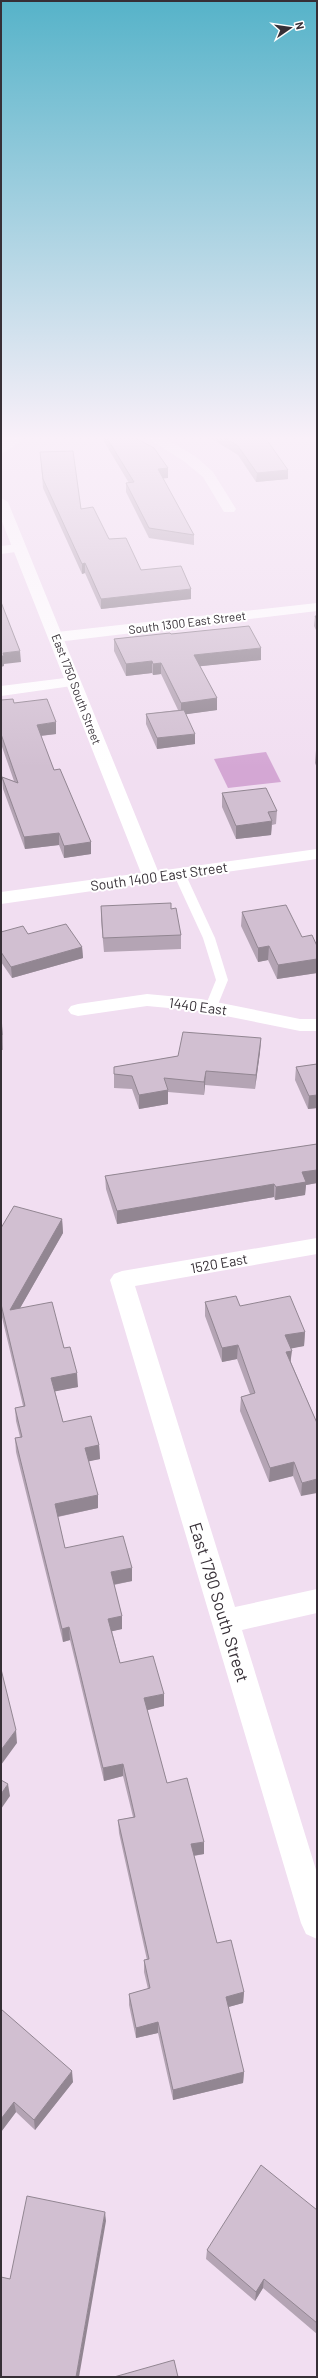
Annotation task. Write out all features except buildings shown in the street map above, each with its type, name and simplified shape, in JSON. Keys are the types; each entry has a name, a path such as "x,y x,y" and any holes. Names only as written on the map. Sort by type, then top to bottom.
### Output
{"street":[{"path":"1,550 18,548"},
{"name":"East 1750 South Street","path":"18,548 57,637 73,682 152,876"},
{"name":"South 1300 East Street","path":"57,637 317,607"},
{"path":"1,690 73,682"},
{"name":"South 1400 East Street","path":"1,898 317,854"},
{"name":"1440 East","path":"78,1010 147,1000 211,1007 300,1025 317,1025"},
{"name":"1520 East","path":"122,1280 317,1246"},
{"name":"East 1790 South Street","path":"122,1280 227,1621 317,1923"},
{"path":"227,1621 317,1601"}],"lane":[{"path":"179,873 209,938 222,980 211,1007"}],"shaded area":[{"path":"266,752 281,782 228,788 214,759"}]}
